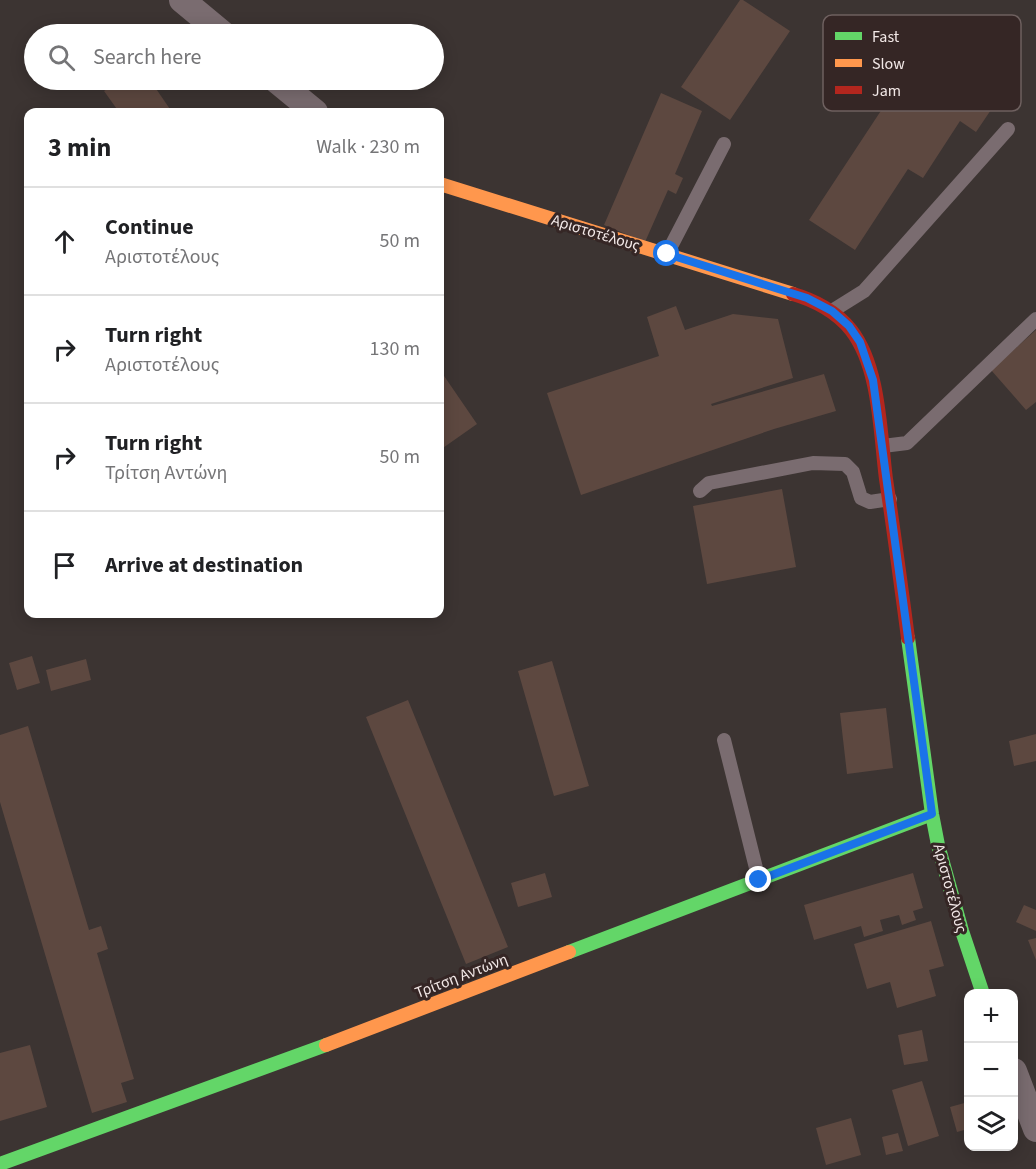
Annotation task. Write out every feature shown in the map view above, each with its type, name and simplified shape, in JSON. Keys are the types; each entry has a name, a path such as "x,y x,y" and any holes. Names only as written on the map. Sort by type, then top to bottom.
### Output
{"street":[{"path":"182,0 210,24"},
{"path":"288,90 310,108"},
{"name":"Αριστοτέλους","path":"444,185 807,298 832,311 849,326 860,342 873,380 932,814 938,845 962,931 982,989"},
{"name":"Τρίτση Αντώνη","path":"0,1164 301,1054 932,814"},
{"path":"1018,1082 1036,1129"}],"lane":[{"path":"832,311 864,291 1008,129"},
{"path":"667,254 724,144"},
{"path":"883,446 907,443 1036,319"},
{"path":"700,491 709,483 813,463 845,464 853,472 861,498 870,502 890,499"},
{"path":"724,740 759,880"}],"building":[{"path":"740,0 790,31 730,120 681,87"},
{"path":"157,90 169,108 116,108 104,91"},
{"path":"661,93 702,111 675,174 683,178 676,194 668,190 645,242 604,225"},
{"path":"881,111 990,111 976,132 960,121 923,178 908,169 855,250 809,220"},
{"path":"676,306 685,330 733,314 778,319 793,378 711,404 712,406 824,374 836,411 774,429 581,495 547,393 659,356 647,317"},
{"path":"1036,330 1036,402 1026,410 991,370"},
{"path":"444,376 477,424 444,447"},
{"path":"782,489 796,567 707,584 693,506"},
{"path":"32,656 40,683 17,690 9,663"},
{"path":"86,659 91,680 51,691 46,670"},
{"path":"552,661 589,786 554,796 518,671"},
{"path":"408,700 508,947 466,964 366,717"},
{"path":"886,708 893,768 847,774 840,713"},
{"path":"28,726 89,930 101,926 108,949 97,953 134,1079 121,1083 127,1102 92,1113 0,802 0,735"},
{"path":"1036,734 1036,761 1014,766 1009,741"},
{"path":"545,873 552,897 518,907 511,883"},
{"path":"913,873 923,908 913,911 916,920 902,925 899,915 880,920 883,931 864,937 861,926 814,940 804,905"},
{"path":"1024,905 1036,910 1036,931 1016,922"},
{"path":"931,921 944,966 929,970 936,996 897,1008 890,982 867,989 854,944"},
{"path":"1036,938 1036,960 1028,940"},
{"path":"922,1030 928,1061 904,1065 898,1035"},
{"path":"30,1045 47,1107 0,1121 0,1053"},
{"path":"922,1081 939,1136 908,1146 892,1090"},
{"path":"964,1103 964,1130 957,1132 950,1107"},
{"path":"851,1118 861,1155 826,1165 816,1128"},
{"path":"898,1133 903,1151 886,1155 882,1137"}],"traffic: fast":[{"path":"908,638 938,845 981,989"},
{"path":"569,952 932,814"},
{"path":"0,1164 326,1045"}],"traffic: slow":[{"path":"444,185 793,294"},
{"path":"326,1045 569,952"}],"traffic: jam":[{"path":"793,294 817,303 839,318 861,345 868,362 880,421 908,638"}],"route":[{"path":"667,254 807,298 832,311 849,326 860,342 873,380 883,446 932,814 759,880"}]}
